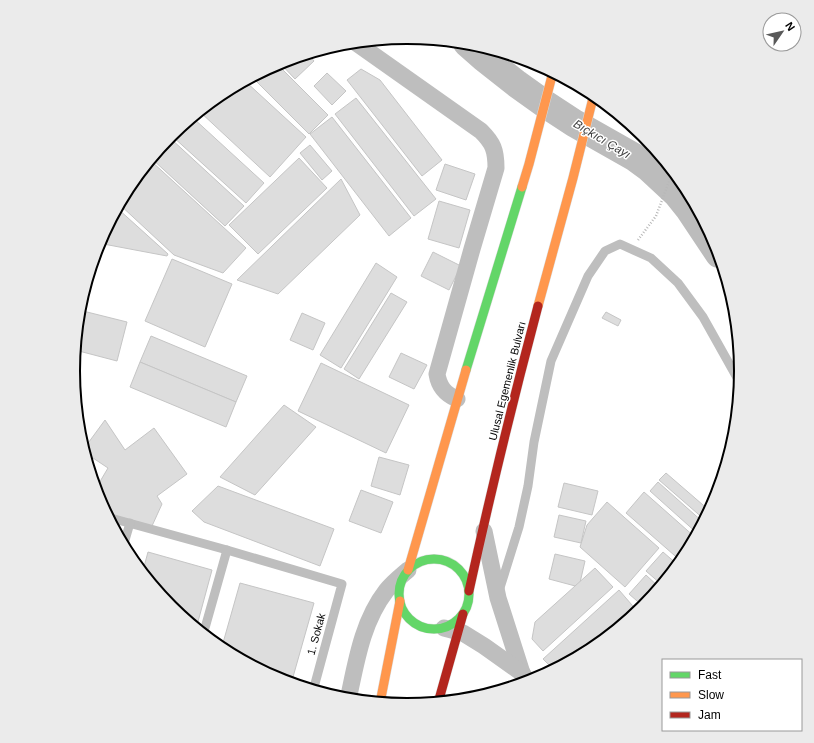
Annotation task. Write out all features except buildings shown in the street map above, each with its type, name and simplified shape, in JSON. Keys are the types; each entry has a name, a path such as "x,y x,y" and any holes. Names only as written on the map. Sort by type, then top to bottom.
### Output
{"highway":[{"path":"451,630 432,629 421,626 411,620 404,612 400,601 399,590 402,579 408,570 457,399 529,164 551,78"},
{"name":"Ulusal Egemenlik Bulvarı","path":"469,591 528,344 592,101"},
{"path":"408,570 417,563 427,559 439,559 450,562 460,570 466,580 469,591 468,604 463,614 451,630"},
{"path":"381,698 400,601"},
{"path":"439,697 451,630 454,623 463,614"}],"street":[{"path":"362,47 481,131 489,139 494,148 496,168 437,374 441,387 445,392 457,399"},
{"path":"483,528 498,598 526,677"},
{"path":"349,694 355,665 366,627 377,603 387,589 408,570"},
{"path":"451,630 463,633 484,646 525,677"}],"lane":[{"path":"498,598 519,527 528,486 534,442 551,361 588,276 605,251 620,244 632,249 650,258 678,283 703,317 734,373"},
{"path":"115,519 227,550 205,629"},
{"path":"125,539 130,523"},
{"name":"1. Sokak","path":"227,550 342,584 315,686"}],"path":[{"path":"632,249 656,216 671,177"}],"waterway":[{"name":"Bıçkıcı Çayı","path":"476,51 545,104 574,123 634,157 649,168 677,194 701,227"}],"traffic: fast":[{"path":"466,370 522,187"},
{"path":"434,559 447,562 459,569 466,581 469,594 466,607 459,619 447,626 434,629 421,626 409,619 402,607 399,594 402,581 409,569 421,562 434,559"}],"traffic: slow":[{"path":"522,187 551,78"},
{"path":"538,306 592,101"},
{"path":"408,570 466,370"},
{"path":"381,698 400,601"}],"traffic: jam":[{"path":"469,591 502,448 538,306"},
{"path":"440,697 463,614"}]}
